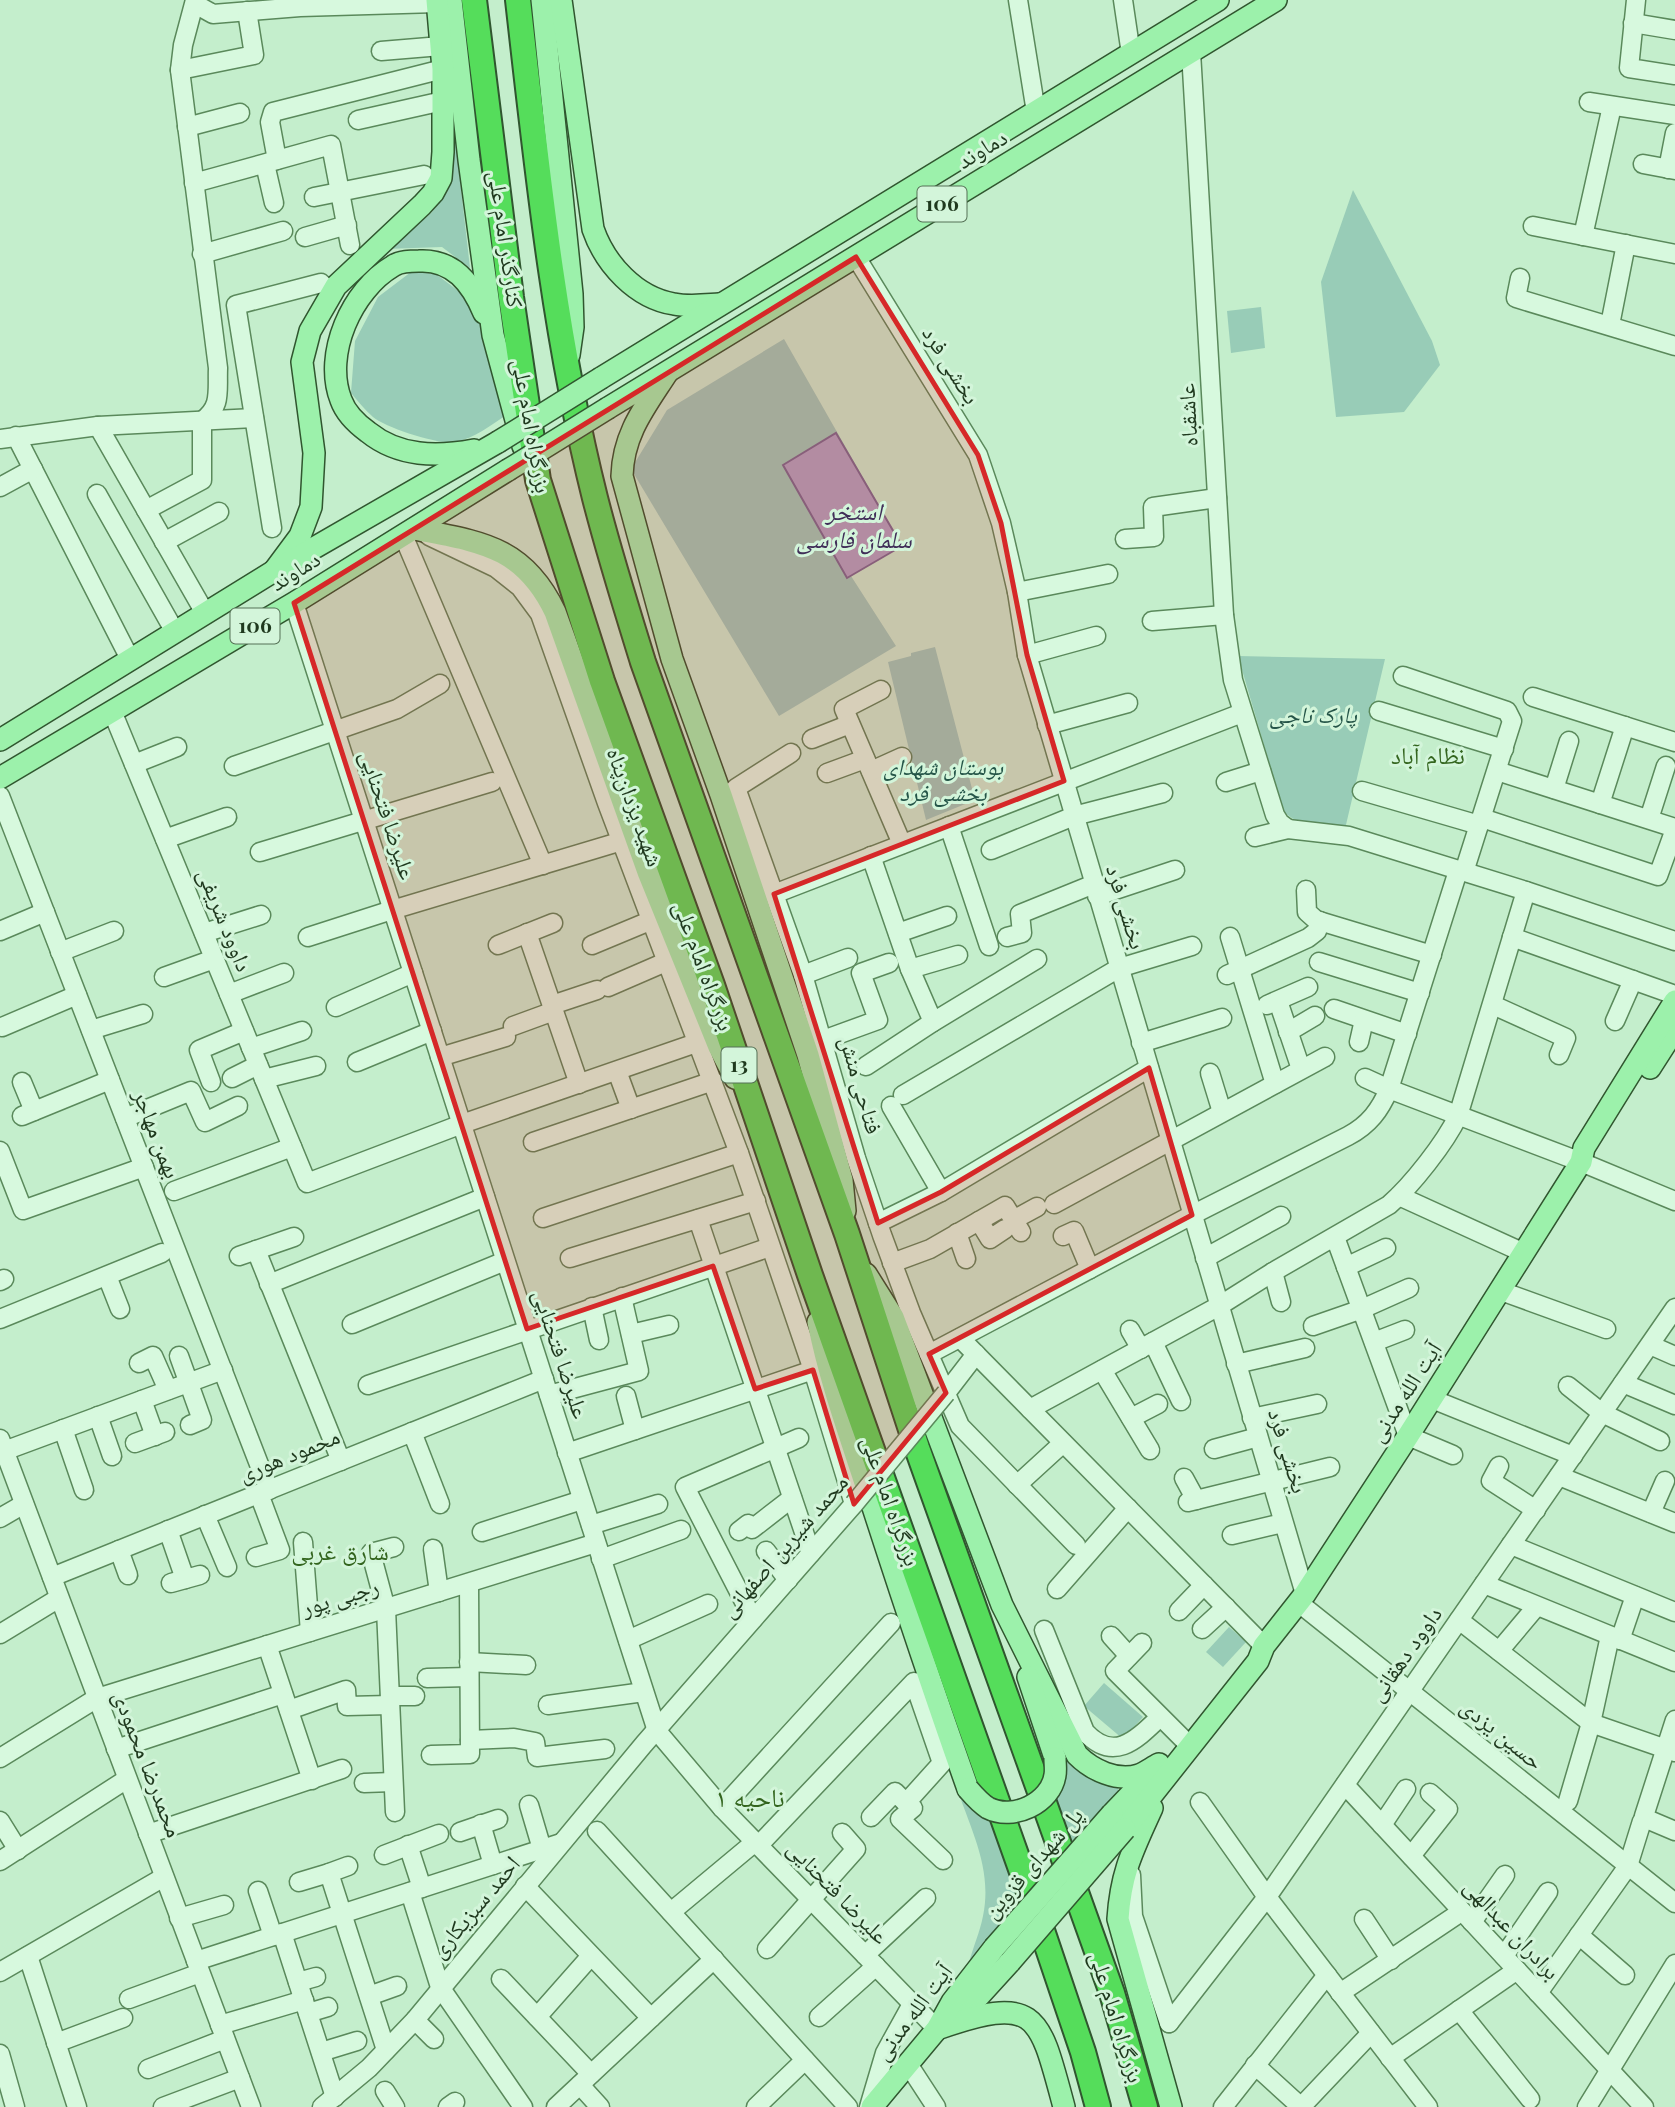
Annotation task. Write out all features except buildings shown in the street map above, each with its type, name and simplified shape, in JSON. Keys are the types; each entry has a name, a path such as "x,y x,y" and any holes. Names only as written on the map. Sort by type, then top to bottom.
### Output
{"highway":[{"name":"بزرگراه امام علی","path":"474,0 511,298 538,480 602,681 712,985 810,1275 1030,1895 1083,2052 1098,2107"},
{"name":"بزرگراه امام علی","path":"517,0 533,134 567,367 595,498 643,662 851,1245 922,1459 1112,1993 1145,2107"}],"main road":[{"path":"542,0 572,294 573,327 567,367"},
{"path":"561,0 591,216 599,245 629,283 661,301 694,306 721,304"},
{"name":"دماوند","path":"0,740 274,571 494,444 1218,0"},
{"name":"دماوند","path":"0,778 294,603 1276,0"},
{"name":"کنارگذر امام علی","path":"442,1 469,160 493,335 519,435 538,480"},
{"path":"274,571 300,536 311,507 314,453 302,362 310,331 336,286 433,193 441,178 442,1"},
{"path":"493,335 476,294 464,277 442,264 426,260 394,265 369,286 351,310 341,335 336,382 341,402 355,422 377,439 406,451 434,455 494,444"},
{"path":"667,373 626,442 622,476 672,659 721,795 808,1055 842,1180 851,1245 893,1317 1002,1605 1055,1759 1056,1774 1053,1784 1038,1802 1030,1806 1004,1812 990,1809 968,1789 922,1659 824,1354 810,1275"},
{"path":"408,532 475,541 498,549 537,581 548,596 653,884 719,1047 759,1125"},
{"name":"آیت الله مدنی","path":"1119,1821 1186,1743 1250,1652 1265,1646 1302,1598 1501,1291 1581,1162 1584,1148 1675,1001"},
{"name":"آیت الله مدنی","path":"1581,1162 1596,1153 1675,1029"},
{"path":"1002,1605 1077,1755 1087,1765 1099,1771 1126,1776 1165,1768"},
{"path":"1165,1768 1120,1888 1118,1919 1171,2107"},
{"name":"پل شهدای قزوین","path":"937,2029 956,2018 980,1995 1002,1955 1119,1821"},
{"path":"937,2029 993,2012 1013,2012 1026,2017 1037,2028 1046,2045 1064,2107"},
{"name":"آیت الله مدنی","path":"871,2107 937,2029"}],"street":[{"path":"1018,0 1036,112"},
{"path":"1123,0 1131,54"},
{"path":"1636,0 1629,68 1675,75"},
{"path":"201,421 211,414 217,405 218,368 180,71 183,45 195,2 213,14 442,1"},
{"path":"180,71 254,55 247,11"},
{"path":"1633,23 1675,30"},
{"path":"381,51 441,46"},
{"name":"عاشقباه","path":"1191,52 1224,615 1230,670 1277,819 1288,829"},
{"path":"274,203 270,122 273,112 443,69"},
{"path":"358,120 443,101"},
{"path":"1588,102 1675,115"},
{"path":"1584,236 1612,106"},
{"path":"187,127 240,113"},
{"path":"1643,164 1671,170 1675,133"},
{"path":"194,183 331,145 350,245"},
{"path":"314,197 424,175"},
{"path":"305,237 347,225"},
{"path":"1533,226 1675,254"},
{"path":"202,254 283,231"},
{"path":"1610,325 1626,244"},
{"name":"بخشی فرد","path":"856,257 978,455 1001,523 1017,592 1027,654 1271,1481 1302,1598"},
{"path":"1520,278 1516,298 1675,346"},
{"path":"272,528 236,305 321,283"},
{"path":"218,368 228,372 239,370 245,362"},
{"path":"8,437 98,426 254,418"},
{"path":"146,510 202,480 201,421"},
{"path":"98,426 205,613"},
{"path":"8,437 33,469 130,659"},
{"path":"0,487 33,469"},
{"path":"97,494 175,632"},
{"path":"1125,539 1154,537 1153,507 1217,498"},
{"path":"164,542 219,512"},
{"path":"408,532 543,865"},
{"name":"شهید یزدان‌پناه","path":"408,532 496,568 520,587 540,614 756,1200 854,1504"},
{"path":"1017,592 1108,574"},
{"name":"علیرضا فتحنایی","path":"294,603 657,1731 722,1808 937,2029"},
{"path":"1152,621 1224,615"},
{"path":"1027,654 1097,636"},
{"path":"929,1354 1358,1131 1375,1115 1389,1089 1432,955 1481,822 1512,721 1507,711 1403,676"},
{"path":"234,766 397,709 440,684"},
{"path":"812,739 847,717 881,690"},
{"path":"1533,697 1675,742"},
{"path":"1047,725 1128,703"},
{"path":"1379,710 1504,749"},
{"name":"داوود شریفی","path":"112,711 307,1183 461,1124"},
{"path":"774,894 1242,713"},
{"path":"847,717 902,844"},
{"path":"1600,804 1625,726"},
{"path":"1554,789 1569,741"},
{"path":"134,764 177,747"},
{"name":"فتاحی منش","path":"791,753 736,788 803,975 856,1158 892,1263 960,1426 1017,1485"},
{"path":"827,773 902,757"},
{"path":"1650,819 1666,766"},
{"path":"1226,782 1261,771"},
{"path":"1362,791 1481,822 1658,876 1675,828 1497,771"},
{"path":"260,852 492,782"},
{"path":"991,850 1074,816 1163,793"},
{"name":"بهمن مهاجر","path":"0,796 223,1370 264,1492 280,1550 256,1557"},
{"path":"165,839 227,817"},
{"path":"949,826 989,946"},
{"path":"1255,837 1288,829 1349,836 1675,941"},
{"path":"308,937 622,841"},
{"path":"871,856 910,969 933,1022"},
{"path":"1007,937 1022,933 1020,914 1096,890 1175,870"},
{"path":"1306,890 1307,912 1321,921 1432,955"},
{"path":"1030,1409 1219,1306 1389,1205 1399,1196 1446,1136 1458,1116 1526,891"},
{"path":"0,931 45,912"},
{"path":"204,933 261,915"},
{"path":"898,933 947,916"},
{"path":"592,945 652,920"},
{"path":"1233,972 1308,938 1317,931 1321,921"},
{"path":"498,945 553,923"},
{"path":"61,952 114,931"},
{"path":"527,933 579,1084"},
{"path":"1230,937 1233,972 1275,1084"},
{"path":"1512,937 1675,995"},
{"path":"941,1192 897,1100 1119,968 1192,946"},
{"path":"910,969 958,955"},
{"path":"803,975 848,958"},
{"path":"866,1066 1037,958"},
{"path":"164,977 214,959"},
{"path":"440,1058 509,1031 553,1008 668,961"},
{"path":"1319,962 1420,993"},
{"path":"823,1040 878,1020 861,973 889,963"},
{"path":"229,994 284,973"},
{"path":"336,1007 413,973"},
{"path":"1615,1021 1633,980"},
{"path":"1301,1069 1288,1032 1270,1004 1308,987"},
{"path":"2,1027 77,995"},
{"path":"1493,1005 1566,1038 1559,1055"},
{"path":"1334,1009 1407,1034"},
{"path":"91,1030 144,1014"},
{"path":"1288,1032 1315,1017"},
{"path":"1141,1043 1222,1018"},
{"path":"1359,1042 1364,1020"},
{"path":"232,1079 254,1056 302,1031"},
{"path":"357,1062 432,1031"},
{"path":"461,1124 699,1042"},
{"path":"211,1082 199,1050 316,1066"},
{"path":"892,1263 932,1257 957,1233 979,1221 1011,1222 1170,1141 1325,1057"},
{"path":"878,1223 941,1192 1149,1068"},
{"path":"617,1071 631,1109"},
{"path":"1210,1073 1223,1112"},
{"path":"1365,1078 1675,1201"},
{"path":"22,1082 28,1113 110,1080"},
{"path":"533,1142 713,1081"},
{"path":"125,1118 191,1091 205,1122 238,1106"},
{"path":"174,1191 292,1147"},
{"path":"0,1151 23,1210 144,1167"},
{"path":"543,1219 739,1153"},
{"path":"1399,1196 1524,1253"},
{"path":"269,1284 485,1197"},
{"path":"570,1258 756,1200"},
{"path":"1205,1258 1281,1216"},
{"path":"698,1219 811,1553"},
{"path":"1063,1236 1074,1231 1090,1269"},
{"path":"957,1233 966,1259"},
{"path":"294,1237 247,1253 269,1284 341,1461"},
{"path":"1335,1237 1409,1436 1452,1455"},
{"path":"368,1385 770,1247"},
{"path":"1346,1267 1386,1248"},
{"path":"0,1319 162,1253"},
{"path":"352,1324 505,1261"},
{"path":"1273,1272 1281,1303"},
{"path":"107,1276 120,1309"},
{"path":"1313,1326 1362,1309 1409,1288"},
{"path":"1501,1291 1606,1329"},
{"path":"622,1297 631,1334 668,1325"},
{"path":"592,1307 599,1340"},
{"name":"داوود دهقانی","path":"1131,1854 1133,1916 1170,2023 1267,1897 1675,1308"},
{"path":"1130,1330 1147,1346 1181,1401"},
{"path":"1374,1342 1405,1330"},
{"name":"محمود هوری","path":"52,1577 412,1432 546,1387 639,1371 631,1334"},
{"path":"960,1338 1265,1646"},
{"path":"1650,1345 1675,1356"},
{"path":"1236,1364 1305,1348"},
{"name":"محمد شیرین اصفهانی","path":"657,1731 854,1504 976,1354"},
{"path":"139,1363 153,1356 168,1390"},
{"path":"179,1356 202,1420 190,1425"},
{"path":"2,1445 63,1429 223,1370"},
{"path":"567,1453 813,1370"},
{"path":"1101,1370 1150,1450"},
{"path":"1623,1383 1675,1405"},
{"path":"1568,1386 1602,1413 1660,1441"},
{"path":"626,1396 635,1430"},
{"path":"1432,1399 1573,1456"},
{"path":"135,1443 160,1434 142,1400"},
{"path":"1131,1418 1158,1404"},
{"path":"1252,1418 1317,1404"},
{"path":"98,1416 112,1457"},
{"path":"63,1429 84,1490"},
{"path":"412,1432 440,1504"},
{"path":"1214,1449 1258,1437"},
{"path":"591,1525 671,1494 799,1438"},
{"path":"1063,1443 1017,1485 1076,1545"},
{"name":"محمدرضا محمودی","path":"2,1445 251,2107"},
{"path":"1499,1466 1491,1481 1536,1510"},
{"path":"1184,1478 1192,1501 1329,1467"},
{"path":"1559,1476 1675,1523"},
{"path":"1651,1513 1665,1481"},
{"path":"671,1494 753,1619"},
{"path":"739,1531 748,1524 752,1529 792,1498"},
{"path":"482,1532 582,1500"},
{"path":"0,1518 24,1504"},
{"path":"1057,1589 1128,1508"},
{"path":"205,1516 227,1567"},
{"path":"1232,1535 1283,1523"},
{"path":"168,1530 185,1579"},
{"name":"رجبی پور","path":"0,1758 97,1698 469,1583 681,1530"},
{"path":"303,1542 310,1632"},
{"path":"1511,1545 1675,1612"},
{"path":"394,1547 370,1553 386,1609 395,1812"},
{"path":"433,1549 439,1592"},
{"path":"120,1550 128,1575"},
{"path":"766,1551 788,1580"},
{"path":"431,1755 470,1754 469,1583"},
{"path":"1484,1584 1675,1662"},
{"path":"1179,1611 1205,1585"},
{"path":"1568,1801 1615,1638 1635,1596"},
{"path":"0,1634 60,1598"},
{"name":"حسین یزدی","path":"1302,1598 1410,1691 1675,1903"},
{"path":"628,1640 708,1604"},
{"path":"1500,1651 1536,1606"},
{"path":"1202,1629 1226,1607"},
{"path":"1459,1620 1591,1723 1670,1750"},
{"path":"722,1808 891,1623"},
{"path":"1044,1630 1085,1732 1092,1740 1102,1746 1123,1746 1139,1737 1160,1717"},
{"path":"1111,1636 1136,1650 1115,1671 1186,1743"},
{"path":"267,1646 312,1780"},
{"path":"427,1678 469,1670 526,1665"},
{"path":"671,1912 757,1844 914,1682 942,1763 906,1804"},
{"path":"116,1749 286,1702 346,1690 347,1706 415,1696"},
{"path":"548,1705 644,1692"},
{"path":"1538,1993 1628,1866 1670,1750 1675,1720"},
{"name":"احمد سبزیکاری","path":"329,2102 415,2020 657,1731"},
{"path":"470,1740 514,1738 535,1742 537,1757 605,1749"},
{"path":"148,1834 342,1769"},
{"path":"0,1861 127,1779"},
{"path":"364,1783 393,1782"},
{"name":"برادران عبدالهی","path":"1345,1785 1411,1856 1464,1919 1504,1956 1644,2107"},
{"path":"1382,1825 1406,1789"},
{"path":"872,1817 895,1793 913,1808 900,1819 943,1860"},
{"path":"1411,1856 1448,1809 1430,1793"},
{"path":"1200,1802 1267,1897 1428,2107"},
{"path":"529,1805 542,1849"},
{"path":"1645,1819 1675,1831"},
{"path":"0,1821 18,1850"},
{"path":"460,1832 490,1821 494,1865"},
{"path":"597,1831 848,2107"},
{"path":"767,1949 856,1849 842,1833"},
{"path":"384,1855 439,1834"},
{"path":"129,1999 277,1934 561,1843"},
{"path":"408,1845 440,1987 523,2107"},
{"path":"299,1882 348,1866"},
{"path":"329,1873 386,2050"},
{"path":"1340,1993 1391,1960 1464,1919 1505,1875"},
{"path":"0,1972 164,1877"},
{"path":"525,1886 651,2018"},
{"path":"261,1890 321,2052 329,2102"},
{"path":"1504,1956 1548,1892"},
{"path":"819,2017 926,1898"},
{"path":"179,1917 224,1905"},
{"path":"1364,1919 1391,1960"},
{"path":"1579,1935 1625,1975"},
{"path":"28,1956 76,2107"},
{"path":"537,2017 590,1957"},
{"path":"556,2107 714,1959"},
{"path":"1587,2107 1675,1964"},
{"path":"1390,2058 1517,1970"},
{"path":"1223,2107 1327,1975"},
{"path":"148,2068 222,2032 303,1999 316,1977"},
{"path":"501,1979 537,2017 586,2080 600,2107"},
{"path":"369,1996 397,1986"},
{"path":"303,1999 328,2007"},
{"path":"871,2107 885,2053 912,2004"},
{"path":"1459,2010 1530,2099"},
{"path":"56,2043 124,2018"},
{"path":"415,2020 434,2039"},
{"path":"1255,2065 1301,2107 1371,2033"},
{"path":"321,2052 357,2041"},
{"path":"0,2054 15,2107"},
{"path":"756,2107 805,2060"},
{"path":"908,2064 936,2107"},
{"path":"163,2107 240,2078"},
{"path":"385,2091 395,2107"}],"highlighted area":[{"path":"856,257 978,455 1001,523 1027,655 1064,781 774,894 878,1223 941,1192 1149,1068 1192,1215 929,1354 946,1393 854,1504 813,1370 755,1389 713,1266 527,1329 294,603"}],"green space":[{"path":"455,136 470,268 442,247 385,249 422,221 438,204 450,176"},
{"path":"1353,190 1432,341 1440,365 1404,412 1336,417 1321,282"},
{"path":"411,272 436,274 461,293 483,322 508,414 469,438 455,442 437,441 389,426 373,417 351,393 355,341 378,297"},
{"path":"1261,307 1265,348 1231,353 1227,311"},
{"path":"784,339 902,546 851,576 896,646 779,716 631,469 667,410"},
{"name":"بوستان شهدای بخشی فرد","path":"935,647 975,800 926,820 888,662"},
{"name":"پارک ناجی","path":"1238,656 1385,659 1345,829 1303,823 1288,816 1283,810"},
{"path":"1229,1627 1246,1642 1223,1667 1206,1652"},
{"path":"1104,1683 1143,1717 1123,1739 1084,1706"},
{"path":"1064,1749 1118,1785 1118,1791 1070,1847 1055,1799 1064,1783"},
{"path":"956,1785 992,1818 1021,1904 969,1963 983,1916 985,1881 979,1849"}],"water":[{"name":"استخر سلمان فارسی","path":"836,433 902,546 847,578 783,465"}],"district":[{"name":"نظام آباد","path":"1428,756"},
{"name":"شارق غربی","path":"340,1552"},
{"name":"ناحیه ۱","path":"750,1798"}]}
